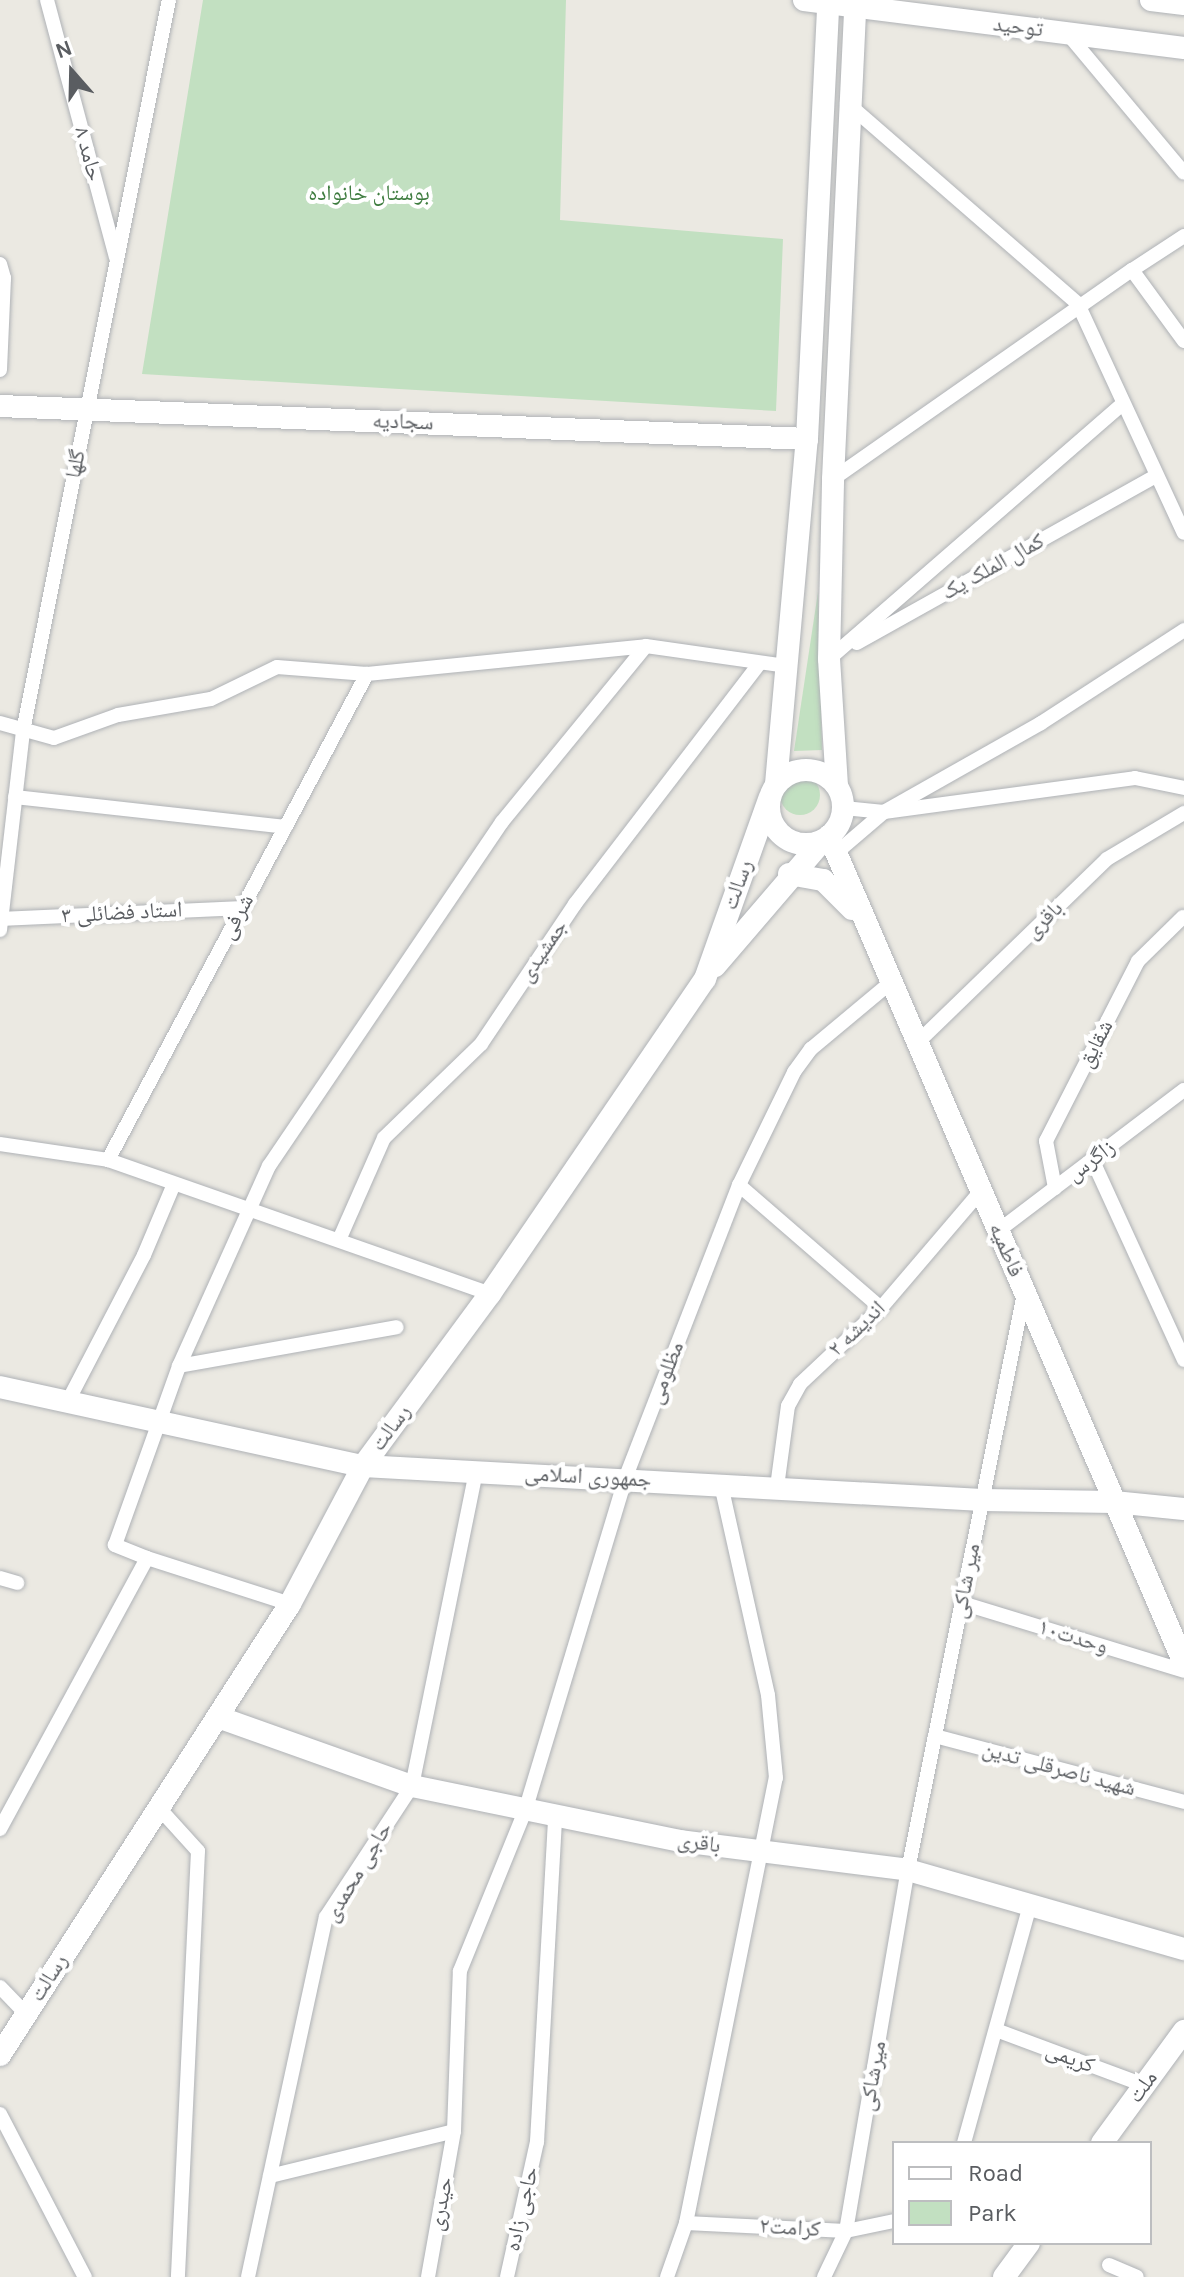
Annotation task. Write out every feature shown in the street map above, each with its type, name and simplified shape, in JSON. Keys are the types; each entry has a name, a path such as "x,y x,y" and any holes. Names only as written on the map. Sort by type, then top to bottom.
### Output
{"street":[{"name":"حامد ۸","path":"47,0 117,261"},
{"name":"گلها","path":"1,925 23,731 169,0"},
{"name":"توحید","path":"804,0 1184,48"},
{"path":"1151,0 1184,4"},
{"path":"829,844 844,808 837,786 829,659 847,103 844,4"},
{"path":"829,844 802,844 782,836 770,819 807,439 844,4"},
{"path":"1066,33 1184,173"},
{"path":"847,103 1078,304 1184,533"},
{"path":"833,479 1078,304 1184,236"},
{"path":"0,264 0,370"},
{"path":"1132,270 1184,341"},
{"path":"829,659 1122,404"},
{"name":"سجادیه","path":"0,406 807,439"},
{"name":"کمال الملک یک","path":"829,659 1156,476"},
{"path":"705,979 789,874 829,844 1041,723 1184,630"},
{"path":"0,723 54,738 118,715 211,699 277,667 367,674 646,646 786,666"},
{"path":"290,1604 115,1545 179,1366 269,1166 502,822 646,646"},
{"name":"جمشیدی","path":"339,1240 384,1138 481,1044 575,904 759,664"},
{"name":"شرفی","path":"108,1160 367,674"},
{"path":"772,792 807,769 837,786"},
{"path":"844,808 884,812 1135,778 1184,788"},
{"name":"رسالت","path":"0,2055 290,1604 363,1466 490,1294 705,979 772,792"},
{"path":"15,797 285,827"},
{"name":"باقری","path":"917,1043 1107,859 1184,813"},
{"name":"فاطمیه","path":"829,844 1184,1663"},
{"path":"789,874 823,880 843,896 873,940"},
{"name":"استاد فضائلی ۳","path":"1,925 242,908"},
{"name":"شقایق","path":"1055,1188 1046,1141 1138,961 1183,917"},
{"name":"مظلومی","path":"525,1811 625,1479 739,1185 794,1072 811,1049 891,982"},
{"name":"زاگرس","path":"998,1231 1184,1090"},
{"path":"0,1144 108,1160 490,1294"},
{"path":"1092,1159 1184,1360"},
{"path":"67,1403 144,1255 174,1184"},
{"path":"739,1185 881,1308"},
{"name":"اندیشه ۲","path":"777,1487 788,1406 800,1384 881,1308 981,1191"},
{"name":"میر شاکی","path":"908,1870 1024,1293"},
{"path":"179,1366 397,1327"},
{"name":"جمهوری اسلامی","path":"0,1387 158,1424 363,1466 982,1500 1114,1502 1184,1509"},
{"name":"حاجی محمدی","path":"248,2277 326,1917 412,1786 476,1471"},
{"path":"667,2277 686,2223 776,1778 768,1695 721,1484"},
{"path":"0,1829 147,1558"},
{"path":"0,1578 17,1583"},
{"name":"وحدت۱۰","path":"962,1603 1184,1671"},
{"name":"باقری","path":"218,1717 412,1786 555,1819 759,1851 908,1870 1031,1902 1184,1949"},
{"name":"شهید ناصرقلی تدین","path":"935,1736 1184,1802"},
{"path":"159,1808 198,1851 178,2277"},
{"name":"حیدری","path":"428,2277 454,2131 460,1971 525,1811"},
{"name":"حاجی زاده","path":"507,2277 537,2142 555,1819"},
{"name":"میرشاکی","path":"824,2277 846,2231 908,1870"},
{"path":"965,2141 1031,1902"},
{"path":"0,1987 26,2014"},
{"name":"کریمی","path":"996,2030 1144,2085"},
{"name":"ملت","path":"1103,2141 1184,2031"},
{"path":"0,2114 85,2277"},
{"path":"270,2176 454,2131"},
{"name":"کرامت۲","path":"686,2223 846,2231 892,2221"},
{"path":"1004,2277 1028,2245"},
{"path":"1109,2265 1137,2277"}],"green space":[{"name":"بوستان خانواده","path":"203,0 566,0 560,220 783,239 776,411 142,374"},
{"path":"818,592 822,750 794,751"},
{"path":"800,775 814,781 820,795 814,809 800,815 786,809 780,795 786,781"}]}
